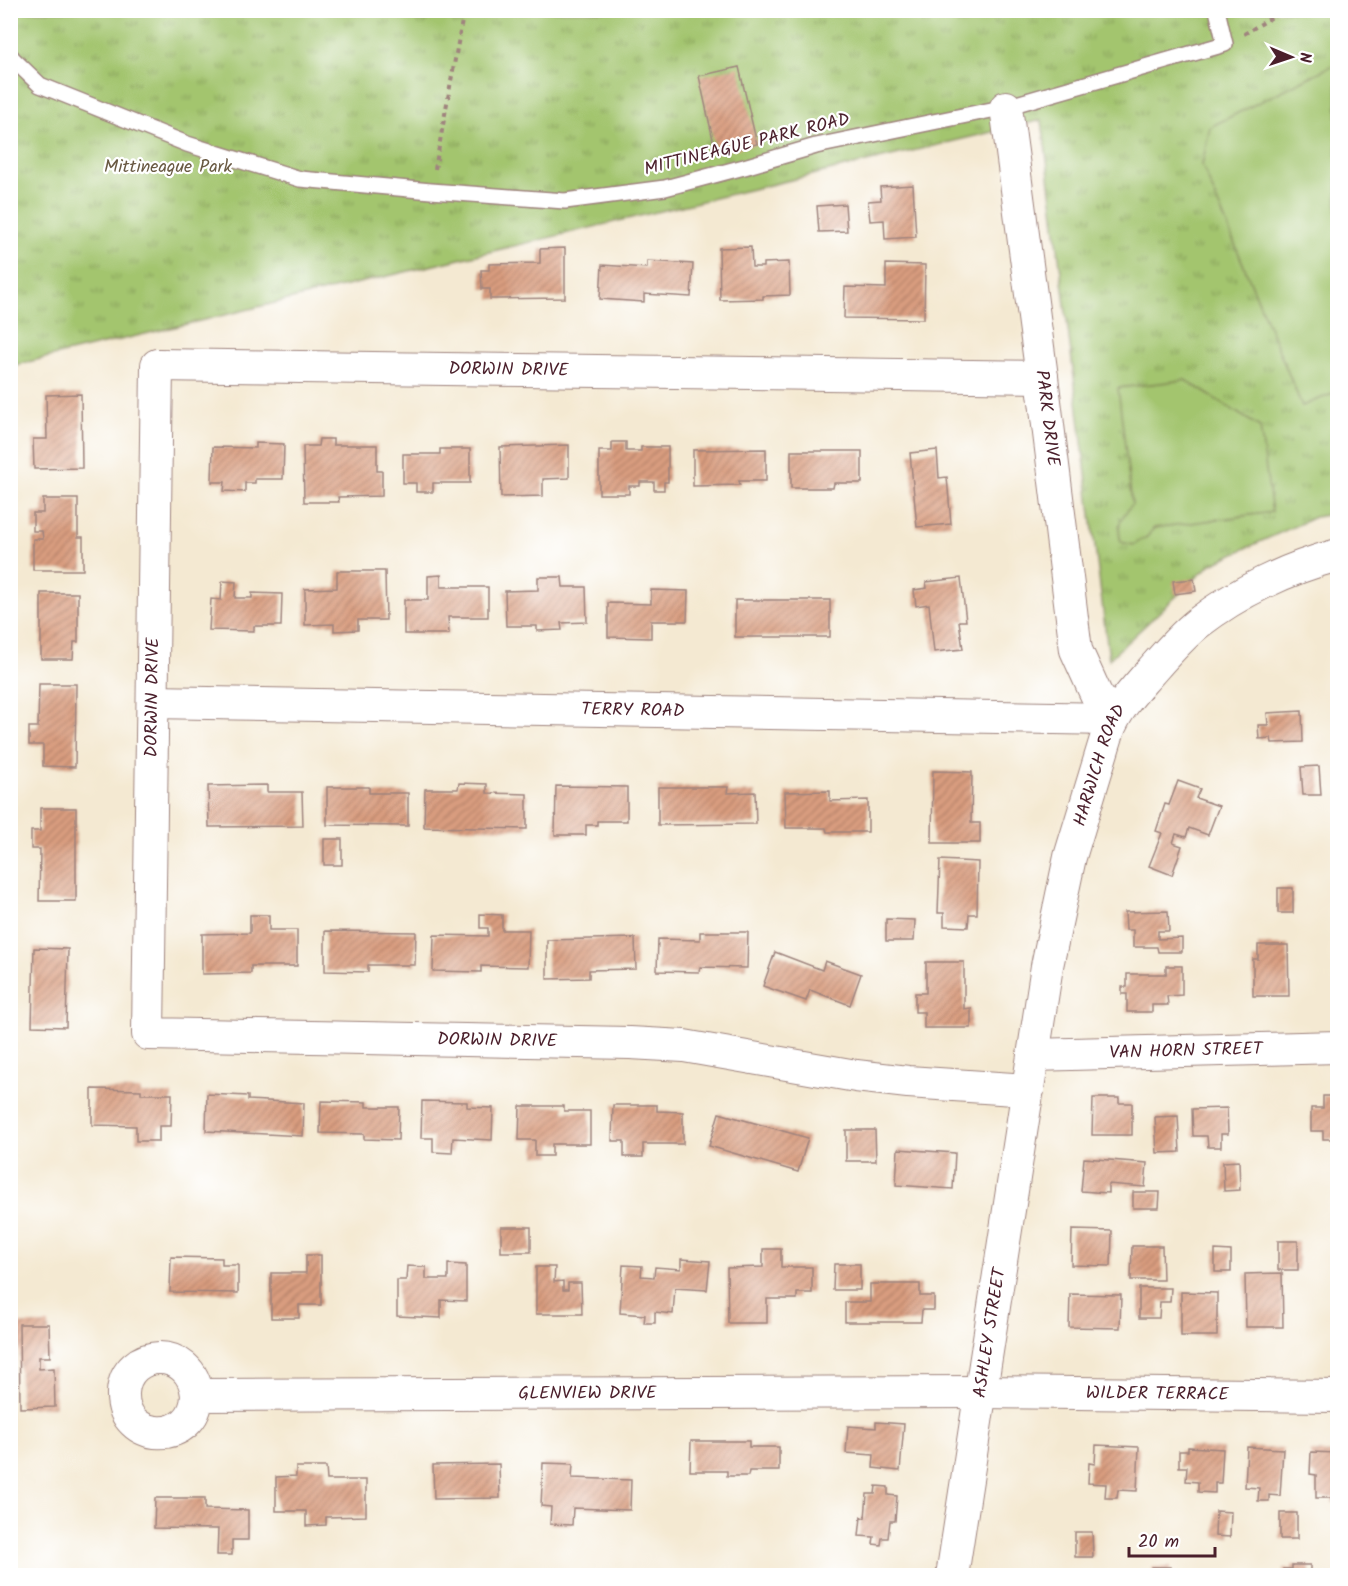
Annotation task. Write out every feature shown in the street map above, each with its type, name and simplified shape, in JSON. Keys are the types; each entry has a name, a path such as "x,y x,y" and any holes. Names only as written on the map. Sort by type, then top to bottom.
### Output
{"street":[{"name":"PARK DRIVE","path":"1006,108 1076,650 1096,694 1113,719"},
{"name":"DORWIN DRIVE","path":"1028,1090 866,1077 684,1046 148,1034 157,365 1042,377"},
{"name":"HARWICH ROAD","path":"1028,1090 1047,966 1067,867 1113,719 1167,652 1198,624 1233,600 1267,582 1294,569 1338,555"},
{"name":"TERRY ROAD","path":"153,702 1113,719"},
{"name":"VAN HORN STREET","path":"1033,1055 1338,1047"},
{"name":"ASHLEY STREET","path":"952,1575 1028,1090"},
{"name":"GLENVIEW DRIVE","path":"197,1395 981,1392"},
{"name":"WILDER TERRACE","path":"981,1392 1338,1396"}],"lane":[{"path":"1217,10 1225,44"},
{"name":"MITTINEAGUE PARK ROAD","path":"10,55 40,85 187,144 300,179 431,192 565,201 665,188 816,146 1006,108 1225,44"}],"path":[{"path":"431,192 464,10"},
{"path":"1225,44 1284,10"}],"green space":[{"name":"Mittineague Park","path":"10,11 1337,11 1337,513 1315,517 1211,564 1109,659 1042,120 11,366"},
{"path":"1337,63 1337,392 1302,406 1202,165 1210,127"},
{"path":"1185,380 1260,427 1272,512 1154,528 1147,537 1133,545 1121,542 1119,530 1121,522 1132,504 1118,388"}],"building":[{"path":"739,67 757,144 716,153 699,76"},
{"path":"913,185 916,237 885,239 884,220 870,221 868,201 881,200 880,187"},
{"path":"845,204 847,231 819,232 817,206"},
{"path":"751,247 752,267 763,267 763,263 789,262 790,295 763,296 763,299 720,300 719,248"},
{"path":"565,248 565,298 490,299 490,289 482,289 481,270 489,270 489,264 540,263 540,249"},
{"path":"647,261 693,264 691,297 644,294 644,302 600,299 602,265 647,268"},
{"path":"886,264 925,265 924,319 844,318 845,287 886,288"},
{"path":"81,394 82,468 34,469 33,439 47,439 46,395"},
{"path":"319,439 333,439 333,445 377,445 377,471 382,471 382,496 338,497 339,502 304,502 303,446 318,446"},
{"path":"612,442 626,442 626,451 641,451 641,447 668,447 668,482 664,482 664,490 654,490 654,482 640,482 640,486 629,486 629,494 599,494 599,451 612,451"},
{"path":"256,443 284,444 283,479 255,479 255,483 245,483 245,492 224,491 225,482 212,482 213,447 256,448"},
{"path":"569,445 569,478 543,479 543,496 501,497 500,447"},
{"path":"440,449 470,449 470,483 433,483 433,492 416,492 416,483 403,483 403,454 440,454"},
{"path":"766,449 766,481 739,481 740,485 693,486 693,450"},
{"path":"937,450 939,478 947,477 951,524 917,527 910,453"},
{"path":"791,451 862,451 862,483 834,483 833,488 791,488"},
{"path":"43,499 78,499 78,537 83,537 83,570 33,570 33,539 43,539 42,531 33,531 33,513 43,513"},
{"path":"337,571 385,571 386,620 358,620 358,630 334,631 334,624 305,625 305,589 337,588"},
{"path":"441,575 441,587 488,587 488,617 448,617 449,634 404,634 404,600 428,600 428,576"},
{"path":"538,577 562,577 563,587 586,587 587,622 561,623 562,630 537,631 537,626 506,626 505,591 538,590"},
{"path":"961,578 966,621 959,621 963,649 934,652 929,604 916,606 914,590 927,588 926,582"},
{"path":"1194,579 1196,591 1175,594 1173,581"},
{"path":"222,581 236,582 235,598 252,598 252,593 282,594 281,626 254,626 254,631 209,630 211,599 221,600"},
{"path":"651,590 688,591 687,621 651,621 651,638 608,637 608,603 651,604"},
{"path":"41,593 78,593 78,642 74,642 73,659 41,659"},
{"path":"735,600 830,600 830,637 735,637"},
{"path":"39,684 76,684 75,767 43,766 43,745 29,745 29,727 38,727"},
{"path":"1334,701 1338,701 1338,716 1335,716"},
{"path":"1302,711 1303,742 1272,743 1271,738 1259,739 1258,725 1268,725 1267,713"},
{"path":"1319,766 1321,795 1303,795 1301,767"},
{"path":"933,771 972,772 971,823 980,823 980,843 932,843"},
{"path":"1178,781 1200,789 1196,798 1219,806 1208,835 1189,828 1186,837 1176,834 1173,843 1182,846 1172,875 1149,866 1162,833 1156,831 1165,804 1169,805"},
{"path":"459,783 487,784 487,793 527,794 527,829 424,827 425,789 458,789"},
{"path":"267,785 267,792 302,792 303,826 209,827 208,786"},
{"path":"556,786 627,787 627,821 597,821 597,825 586,825 586,835 555,835"},
{"path":"327,787 369,787 369,793 408,793 408,826 327,825"},
{"path":"658,787 728,787 727,793 755,792 756,824 658,825"},
{"path":"830,791 830,801 868,800 868,832 827,832 826,828 786,828 785,792"},
{"path":"40,808 76,808 76,901 39,901 40,849 31,849 31,831 40,831"},
{"path":"324,839 342,839 342,865 324,865"},
{"path":"940,860 978,862 977,914 969,914 968,927 944,926 944,913 938,913"},
{"path":"1278,888 1293,888 1293,913 1278,913"},
{"path":"1168,911 1169,931 1158,931 1158,939 1182,938 1182,952 1158,952 1157,947 1133,947 1133,930 1126,930 1125,912"},
{"path":"480,914 502,915 502,930 529,930 528,967 481,966 481,972 433,971 434,935 488,936 488,928 480,928"},
{"path":"250,915 269,915 269,930 297,930 297,966 251,966 251,973 202,974 202,934 250,933"},
{"path":"886,919 915,920 914,941 886,941"},
{"path":"325,931 416,932 415,965 368,965 368,972 325,971"},
{"path":"700,932 748,932 747,968 700,967 699,972 657,971 658,939 700,940"},
{"path":"635,938 636,969 589,970 589,978 547,979 547,940"},
{"path":"1258,945 1288,945 1289,996 1253,996 1253,959 1258,959"},
{"path":"34,948 68,949 66,1027 32,1026"},
{"path":"775,952 822,970 825,961 861,974 850,1005 810,990 806,1001 763,986"},
{"path":"926,962 964,962 964,1009 971,1008 971,1028 924,1028 924,1012 915,1012 915,993 926,993"},
{"path":"1166,966 1182,966 1182,995 1167,996 1168,1005 1152,1005 1152,1012 1127,1012 1127,994 1122,994 1122,987 1127,987 1127,974 1166,974"},
{"path":"92,1089 141,1090 141,1094 172,1094 171,1126 159,1126 159,1141 136,1141 136,1126 92,1125"},
{"path":"207,1094 248,1096 248,1100 304,1103 303,1136 206,1131"},
{"path":"1323,1096 1338,1096 1338,1139 1323,1139 1323,1131 1311,1131 1311,1108 1323,1108"},
{"path":"1093,1098 1119,1098 1119,1103 1132,1103 1132,1135 1092,1135"},
{"path":"321,1101 366,1102 366,1107 399,1107 398,1140 364,1139 364,1134 320,1133"},
{"path":"422,1101 467,1102 467,1107 493,1108 492,1140 453,1138 452,1153 433,1152 433,1138 421,1138"},
{"path":"613,1105 657,1105 657,1111 683,1112 683,1144 643,1144 643,1157 624,1157 624,1141 612,1141"},
{"path":"520,1106 564,1106 564,1111 590,1111 590,1144 552,1144 552,1156 535,1156 535,1140 519,1140"},
{"path":"1227,1108 1228,1134 1221,1134 1221,1147 1208,1147 1207,1136 1193,1136 1192,1109"},
{"path":"719,1113 808,1138 798,1172 709,1146"},
{"path":"1178,1116 1180,1152 1157,1153 1155,1117"},
{"path":"846,1130 875,1130 876,1161 846,1161"},
{"path":"898,1149 955,1153 953,1189 896,1185"},
{"path":"1084,1158 1147,1163 1145,1187 1108,1184 1108,1193 1081,1191"},
{"path":"1239,1161 1240,1190 1224,1191 1223,1162"},
{"path":"1133,1192 1160,1192 1159,1208 1133,1208"},
{"path":"501,1227 531,1227 531,1252 501,1252"},
{"path":"1072,1230 1112,1231 1111,1266 1071,1265"},
{"path":"1278,1241 1298,1241 1298,1270 1278,1270"},
{"path":"1132,1246 1162,1246 1163,1280 1131,1280"},
{"path":"763,1249 781,1249 781,1267 812,1267 812,1293 797,1293 797,1299 767,1299 767,1323 728,1323 727,1268 763,1267"},
{"path":"1215,1250 1231,1251 1231,1272 1215,1272"},
{"path":"306,1255 321,1255 321,1305 299,1305 299,1318 271,1318 271,1273 306,1273"},
{"path":"171,1257 222,1258 222,1265 238,1265 238,1293 170,1292"},
{"path":"681,1259 710,1261 707,1290 675,1288 673,1314 655,1312 655,1323 644,1323 645,1315 620,1313 623,1265 642,1266 641,1276 654,1277 655,1267 681,1269"},
{"path":"448,1264 466,1265 466,1301 441,1300 441,1318 397,1316 397,1280 406,1280 407,1266 426,1267 426,1279 448,1279"},
{"path":"834,1264 860,1264 860,1290 833,1290"},
{"path":"536,1267 555,1267 554,1282 563,1281 563,1290 568,1290 568,1283 581,1283 582,1314 536,1314"},
{"path":"1282,1273 1283,1327 1246,1327 1245,1274"},
{"path":"870,1284 920,1284 920,1296 934,1296 934,1310 922,1310 921,1322 845,1322 845,1302 870,1302"},
{"path":"1139,1288 1171,1288 1170,1302 1160,1302 1159,1318 1139,1318"},
{"path":"1181,1292 1217,1293 1217,1336 1181,1336"},
{"path":"1070,1294 1121,1295 1120,1328 1069,1327"},
{"path":"19,1324 49,1324 50,1357 39,1357 39,1369 54,1368 55,1407 20,1408"},
{"path":"876,1422 904,1424 900,1471 873,1468 874,1455 846,1453 848,1426 876,1428"},
{"path":"691,1441 749,1441 749,1447 779,1447 779,1471 749,1471 748,1476 727,1476 727,1471 690,1471"},
{"path":"1096,1445 1139,1447 1137,1491 1118,1490 1117,1498 1105,1498 1106,1484 1088,1483 1089,1463 1095,1464"},
{"path":"1188,1447 1223,1449 1221,1483 1215,1483 1215,1493 1198,1492 1198,1482 1186,1481 1187,1467 1179,1467 1179,1451 1188,1451"},
{"path":"1247,1447 1283,1449 1280,1496 1269,1495 1269,1501 1258,1501 1259,1488 1245,1487"},
{"path":"1311,1452 1338,1453 1338,1503 1332,1503 1333,1498 1316,1498 1316,1475 1310,1474"},
{"path":"543,1463 573,1464 572,1478 631,1480 630,1510 573,1508 572,1525 550,1524 551,1507 541,1506"},
{"path":"499,1464 500,1498 434,1499 433,1465"},
{"path":"296,1467 326,1467 327,1480 366,1480 366,1516 326,1517 326,1525 306,1526 306,1511 276,1511 276,1477 296,1476"},
{"path":"876,1486 888,1487 888,1495 897,1496 895,1521 890,1521 888,1538 882,1538 881,1545 873,1544 874,1537 859,1536 861,1517 865,1518 867,1494 875,1494"},
{"path":"155,1498 205,1498 205,1509 248,1510 248,1540 232,1540 232,1555 217,1555 218,1529 154,1528"},
{"path":"1216,1511 1231,1512 1230,1537 1215,1536"},
{"path":"1280,1513 1297,1513 1297,1539 1280,1539"},
{"path":"1075,1532 1092,1532 1093,1557 1075,1557"},
{"path":"1292,1565 1310,1565 1310,1576 1283,1576 1283,1569 1292,1569"},
{"path":"1152,1567 1171,1567 1171,1576 1152,1576"}]}
